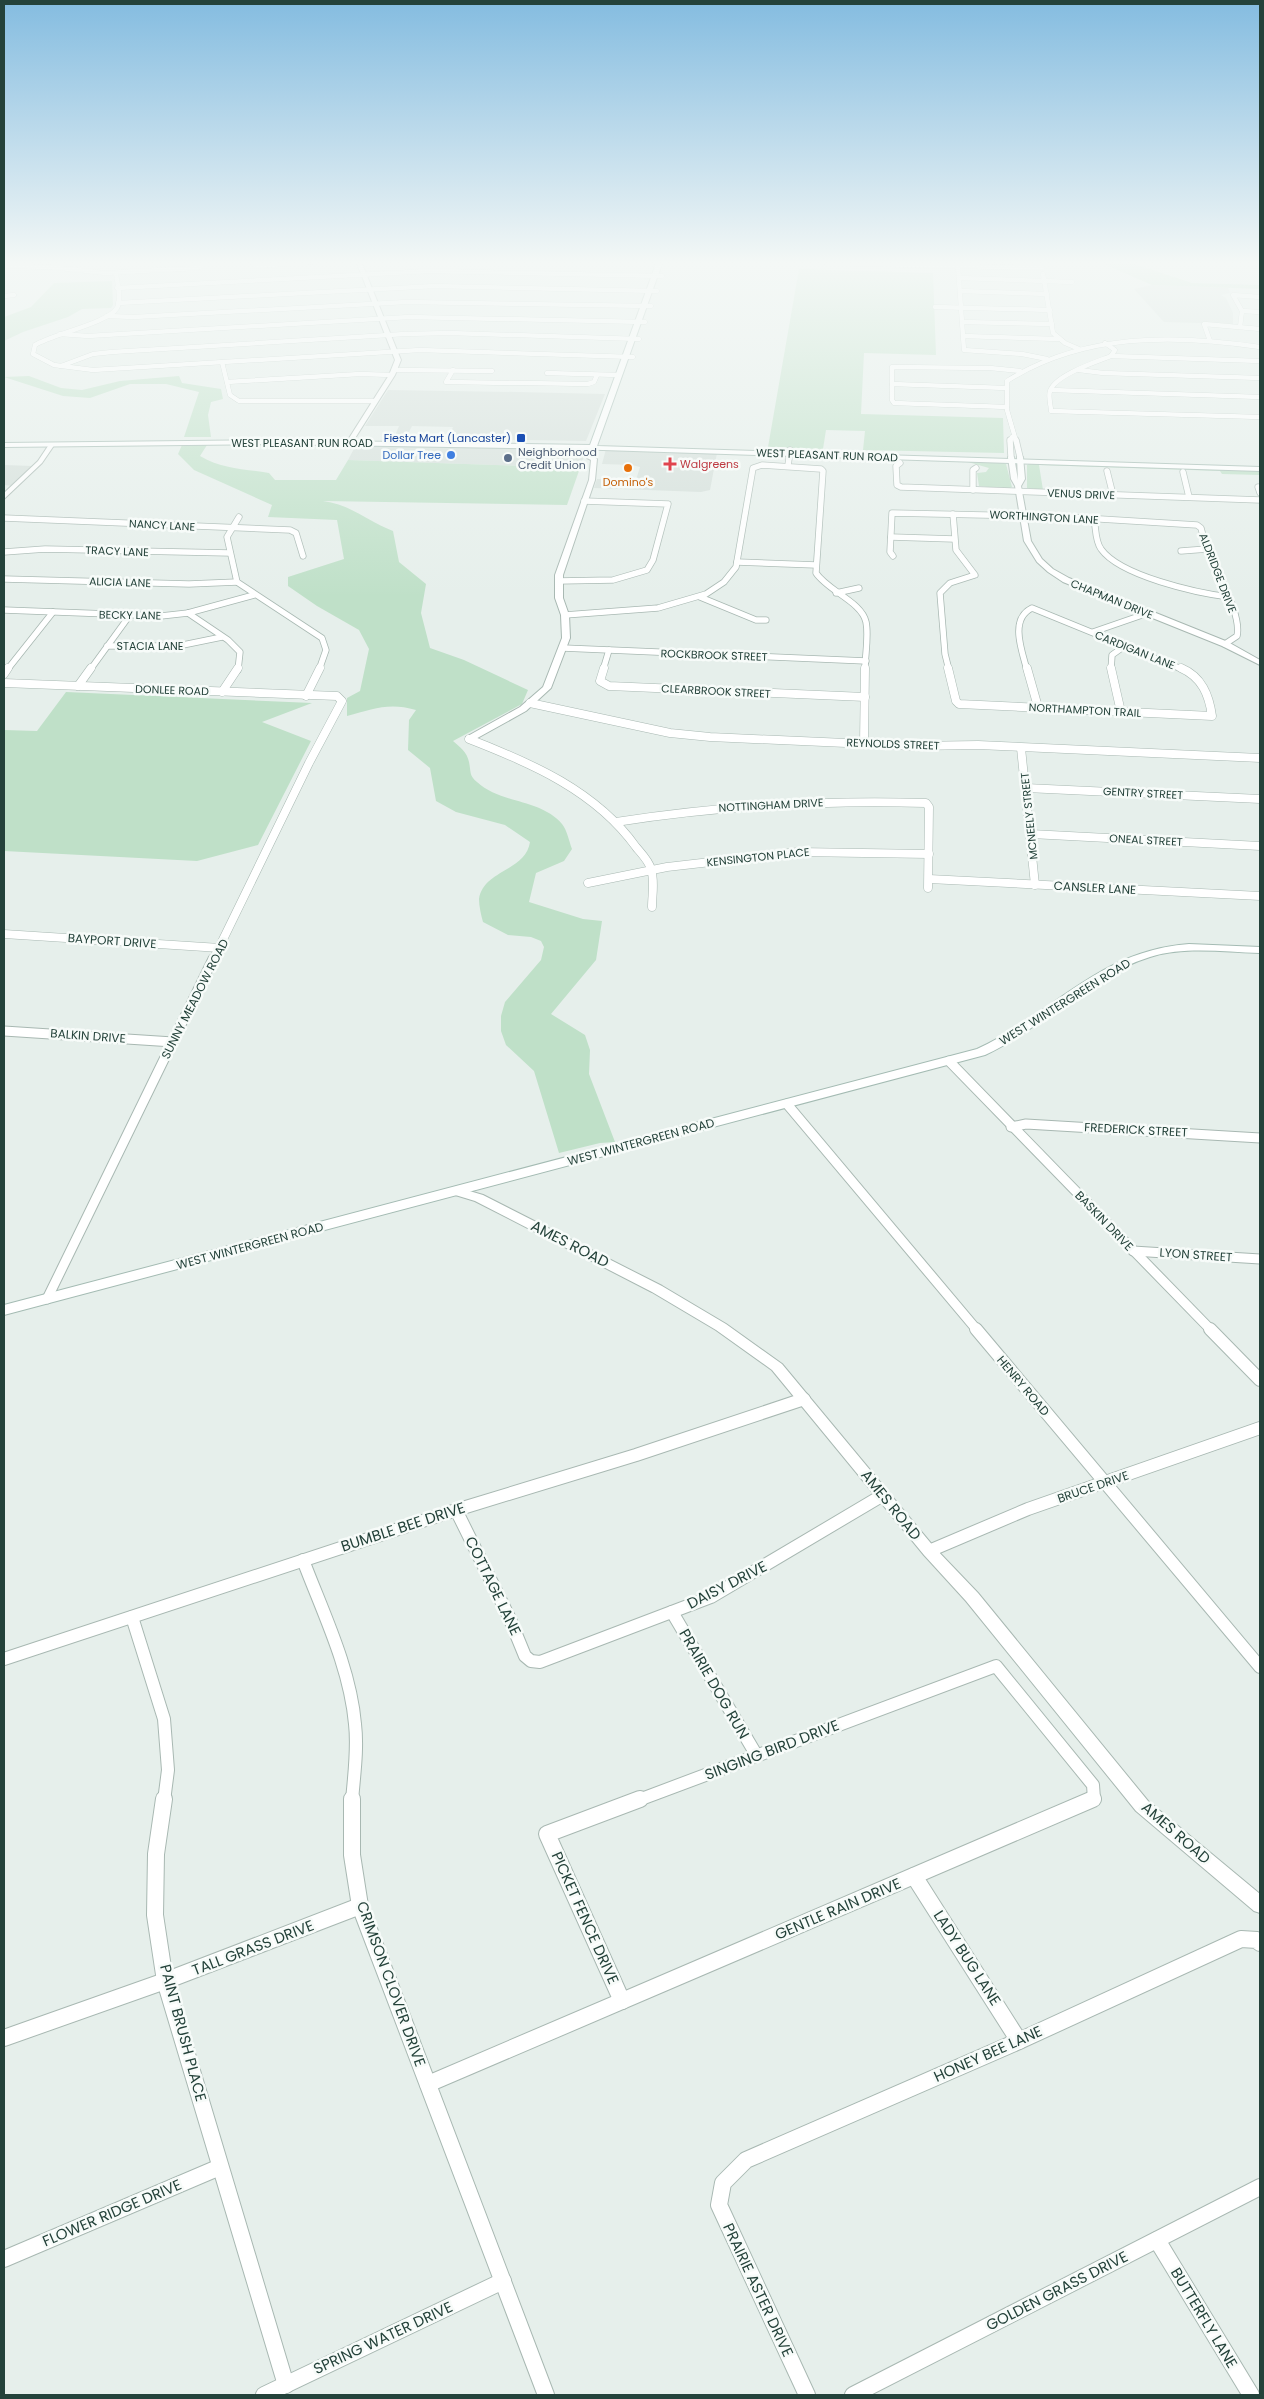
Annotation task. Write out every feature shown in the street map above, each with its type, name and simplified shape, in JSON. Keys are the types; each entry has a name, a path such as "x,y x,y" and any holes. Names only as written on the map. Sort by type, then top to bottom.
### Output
{"main road":[{"path":"597,445 611,416 627,373"},
{"path":"597,445 603,416 618,375"},
{"path":"603,416 611,416"},
{"name":"WEST PLEASANT RUN ROAD","path":"4,440 53,442"},
{"name":"WEST PLEASANT RUN ROAD","path":"4,444 147,441 350,441 597,445 1011,459 1260,465"},
{"name":"WEST PLEASANT RUN ROAD","path":"1115,462 1260,470"},
{"name":"WEST WINTERGREEN ROAD","path":"4,1310 981,1052 1014,1038 1100,978 1135,958 1158,951 1184,948 1260,950"}],"street":[{"path":"225,373 232,398 245,402 375,401"},
{"path":"228,382 377,373"},
{"path":"350,441 392,373"},
{"path":"451,373 446,382 590,384 594,382 597,374"},
{"path":"486,383 492,373"},
{"path":"542,383 547,373 618,375"},
{"path":"892,373 893,402 900,404 1007,407"},
{"path":"892,384 1006,388 1007,381 1017,373"},
{"path":"1073,373 1060,381 1051,390 1051,411 1260,417"},
{"path":"1103,373 1260,378"},
{"name":"CHAPMAN DRIVE","path":"1006,388 1012,437 1017,445 1020,459 1022,479 1019,489"},
{"path":"1051,390 1260,397"},
{"name":"CHAPMAN DRIVE","path":"1012,437 1010,442 1014,479 1019,489 1029,549 1044,567 1066,580 1224,644 1260,663"},
{"path":"4,497 40,462 53,442"},
{"path":"469,739 523,709 547,688 566,638 558,581 592,480 594,459 598,458 597,445"},
{"path":"788,466 789,452"},
{"name":"VENUS DRIVE","path":"900,463 896,466 897,486 901,487 973,490 1019,489 1113,495 1260,500"},
{"path":"564,615 644,610 700,597 728,578 737,562 752,470 758,466 816,467 823,471 816,565 818,578 856,606 866,622 864,744"},
{"path":"973,490 973,470 976,468"},
{"path":"1107,471 1113,495"},
{"path":"1182,472 1189,498"},
{"path":"1259,487 1260,494"},
{"path":"558,581 621,579 647,570 653,560 668,504 584,501"},
{"name":"WORTHINGTON LANE","path":"891,537 892,515 896,513 1023,516 1197,525"},
{"path":"893,556 890,552 891,537 954,539 953,514"},
{"path":"239,517 227,537 237,582 312,630 323,640 326,646 326,652 306,696"},
{"name":"NANCY LANE","path":"4,518 293,531 296,533 303,556"},
{"path":"1094,519 1099,547 1106,556 1119,564 1193,592 1229,597"},
{"name":"ALDRIDGE DRIVE","path":"1197,525 1201,528 1207,549 1229,597 1239,631 1237,636 1224,644"},
{"name":"NORTHAMPTON TRAIL","path":"954,539 959,555 976,575 950,583 940,593 946,660 956,700 959,704 1212,716"},
{"name":"TRACY LANE","path":"4,552 45,549 205,554 230,553"},
{"path":"1181,551 1207,549"},
{"path":"737,562 816,565"},
{"name":"ALICIA LANE","path":"4,579 26,578 197,584 237,582"},
{"path":"836,593 859,588"},
{"name":"BECKY LANE","path":"4,610 160,616 188,613 254,594"},
{"path":"700,597 756,620 766,620"},
{"name":"CARDIGAN LANE","path":"1038,707 1032,678 1024,659 1019,628 1022,616 1027,610 1032,608 1187,671 1210,695 1212,716"},
{"path":"4,674 53,612"},
{"path":"188,613 237,648 241,658 238,669 222,692"},
{"path":"1093,632 1148,613"},
{"path":"78,686 130,615"},
{"name":"STACIA LANE","path":"107,646 171,648 192,646 222,638"},
{"path":"1121,712 1110,664 1112,655 1126,645"},
{"name":"ROCKBROOK STREET","path":"563,648 866,661"},
{"name":"CLEARBROOK STREET","path":"609,650 600,681 608,686 865,697"},
{"name":"DONLEE ROAD","path":"4,683 337,696 341,698"},
{"name":"SUNNY MEADOW ROAD","path":"47,1299 309,763 341,704 341,698"},
{"name":"REYNOLDS STREET","path":"530,703 685,735 864,744 1021,748 1260,758"},
{"path":"469,739 518,759 580,793 616,822 632,837 652,870 652,907"},
{"name":"MCNEELY STREET","path":"1021,748 1035,885"},
{"name":"GENTRY STREET","path":"1026,788 1260,799"},
{"name":"NOTTINGHAM DRIVE","path":"616,822 682,810 802,802 926,803 929,807 929,854"},
{"name":"ONEAL STREET","path":"1031,834 1260,846"},
{"name":"KENSINGTON PLACE","path":"588,883 652,870 798,852 929,854"},
{"name":"CANSLER LANE","path":"929,854 928,884 1035,885 1260,896"},
{"name":"BAYPORT DRIVE","path":"4,934 220,948"},
{"name":"BALKIN DRIVE","path":"4,1031 173,1042"},
{"name":"BASKIN DRIVE","path":"949,1061 1011,1127 1260,1380"},
{"name":"HENRY ROAD","path":"787,1104 1260,1666"},
{"name":"FREDERICK STREET","path":"1011,1127 1026,1124 1260,1138"},
{"name":"AMES ROAD","path":"456,1191 479,1198 552,1234 690,1308 777,1367 929,1551 972,1597 1142,1806 1260,1905"},
{"name":"LYON STREET","path":"1133,1250 1260,1259"},
{"name":"BUMBLE BEE DRIVE","path":"4,1659 456,1510 636,1455 804,1399"},
{"name":"BRUCE DRIVE","path":"929,1551 1028,1509 1260,1428"},
{"name":"DAISY DRIVE","path":"531,1661 548,1660 711,1597 883,1495"},
{"name":"COTTAGE LANE","path":"456,1510 509,1617 525,1656 531,1661"},
{"name":"CRIMSON CLOVER DRIVE","path":"303,1560 343,1670 354,1714 355,1750 351,1862 360,1906 546,2395"},
{"name":"PRAIRIE DOG RUN","path":"672,1612 756,1756"},
{"name":"PAINT BRUSH PLACE","path":"132,1617 164,1720 168,1770 156,1854 155,1915 166,1981 286,2385"},
{"name":"SINGING BIRD DRIVE","path":"547,1834 996,1666"},
{"name":"GENTLE RAIN DRIVE","path":"428,2084 1094,1799 1093,1785 1086,1775 996,1666"},
{"name":"PICKET FENCE DRIVE","path":"547,1834 622,2002"},
{"name":"LADY BUG LANE","path":"914,1876 1019,2040"},
{"name":"TALL GRASS DRIVE","path":"4,2038 166,1981 360,1906"},
{"name":"HONEY BEE LANE","path":"723,2183 746,2160 1019,2040 1241,1939 1257,1940 1260,1943"},
{"name":"FLOWER RIDGE DRIVE","path":"4,2259 220,2167"},
{"name":"PRAIRIE ASTER DRIVE","path":"723,2183 719,2205 807,2395"},
{"name":"GOLDEN GRASS DRIVE","path":"853,2395 1260,2187"},
{"name":"BUTTERFLY LANE","path":"1157,2240 1251,2395"},
{"name":"SPRING WATER DRIVE","path":"264,2395 503,2281"}],"shaded area":[{"path":"388,390 605,394 586,441 448,439 453,427 412,426 406,438 394,438 399,426 365,426"},
{"path":"356,445 583,448 586,450 580,468 348,460"},
{"path":"606,449 717,453 710,490 701,492 594,488 597,479 636,480 640,467 602,464"},
{"path":"4,465 33,466 13,486 4,485"}],"green space":[{"path":"781,373 863,373 861,414 1003,418 1004,453 863,450 865,431 826,430 823,449 768,447"},
{"path":"29,376 61,388 82,390 120,381 179,376 182,383 221,389 223,399 211,402 208,415 211,437 184,437 199,392 166,384 130,384 90,398 63,396 4,377"},
{"path":"182,445 207,445 200,456 216,464 269,473 275,480 336,480 348,460 580,468 567,505 323,501 343,506 393,531 399,562 426,584 421,613 430,648 464,660 528,690 522,704 453,741 467,755 471,775 474,780 497,794 543,810 562,824 567,832 572,849 564,861 536,873 529,902 583,919 602,921 596,960 551,1014 585,1035 590,1050 589,1074 615,1142 600,1143 559,1153 534,1071 506,1045 501,1031 501,1016 505,1002 541,960 544,947 541,941 531,937 508,935 483,922 479,899 482,889 488,882 521,859 527,852 530,842 505,825 456,812 436,801 430,768 408,750 409,720 416,710 389,707 347,716 347,698 360,691 369,649 359,630 317,606 288,586 288,577 344,559 337,520 268,517 272,505 194,470 178,454"},
{"path":"862,458 1001,462 1006,464 1012,487 1007,489 979,486 977,473 986,472 989,468 968,462"},
{"path":"1031,463 1260,471 1260,475 1222,474 1220,471 1039,465 1043,490 1027,488 1027,465"},
{"path":"66,692 312,703 262,722 311,741 258,845 197,861 4,851 4,730 37,731"}],"place":[{"name":"Fiesta Mart (Lancaster)","path":"521,438"},
{"name":"Dollar Tree","path":"451,455"},
{"name":"Neighborhood Credit Union","path":"508,458"},
{"name":"Walgreens","path":"670,464"},
{"name":"Domino's","path":"628,468"}]}
